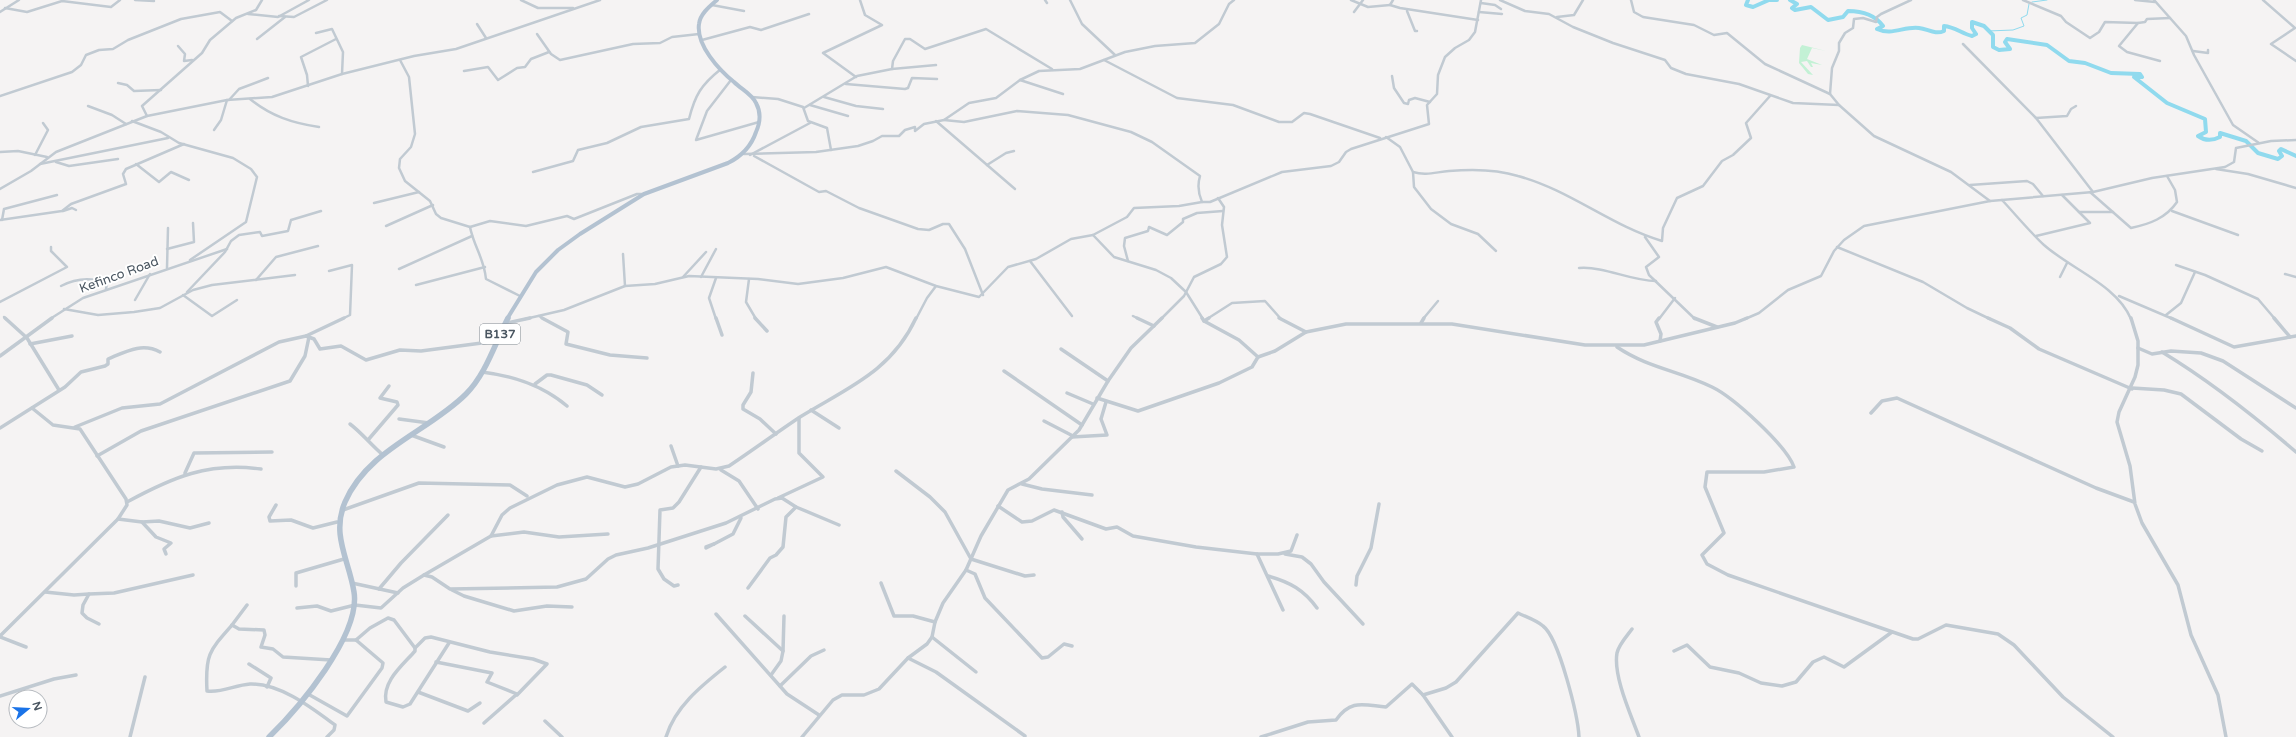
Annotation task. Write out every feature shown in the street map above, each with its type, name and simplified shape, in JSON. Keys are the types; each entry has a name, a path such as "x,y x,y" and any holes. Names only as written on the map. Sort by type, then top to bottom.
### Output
{"main road":[{"path":"717,0 700,19 700,34 711,58 731,80 752,97 759,108 759,122 748,155"},
{"name":"B137","path":"269,737 301,702 331,660 343,640 352,619 355,605 352,583 338,542 338,522 341,510 353,486 383,455 463,398 482,372 505,323 520,296 553,254 644,194 680,178 726,164 748,155"}],"street":[{"path":"0,12 19,0"},
{"path":"5,8 27,12 62,1 111,6 120,0"},
{"path":"135,0 154,1"},
{"path":"147,116 143,105 162,90 204,51 210,40 232,21 258,8 262,0"},
{"path":"280,16 309,0"},
{"path":"247,14 294,17 327,0"},
{"path":"521,0 538,8 573,8"},
{"path":"0,189 39,164 47,157 60,150 147,116 228,100 272,96 308,86 342,74 400,60 456,49 600,0"},
{"path":"856,77 823,53 882,25 865,15 860,0"},
{"path":"1070,0 1082,24 1115,55"},
{"path":"944,120 969,103 996,98 1020,80 1039,71 1089,67 1115,55 1155,46 1185,45 1195,43 1219,24 1229,4 1234,0"},
{"path":"1351,0 1360,5 1373,7 1390,5 1407,11 1446,14 1478,20"},
{"path":"1354,12 1363,0"},
{"path":"1390,5 1393,0"},
{"path":"1500,0 1519,10 1545,12 1573,27 1613,43 1665,60 1671,68 1686,74 1735,82 1770,96 1793,103 1839,104"},
{"path":"1556,17 1574,16 1578,12 1583,0"},
{"path":"1631,0 1634,12 1643,17 1694,25 1714,35 1728,33 1765,64 1830,94 1874,136 1951,172 1990,201"},
{"path":"1830,94 1832,68 1839,51 1839,43 1845,33 1853,28 1854,19 1863,18 1876,22 1877,17 1883,12 1904,5 1911,0"},
{"path":"2023,0 2036,8 2061,16 2066,22 2090,38 2099,32 2105,22 2138,23 2144,22 2147,19 2170,18"},
{"path":"2136,0 2155,1 2186,36 2233,125 2259,143"},
{"path":"2263,0 2288,24 2295,28 2271,44 2296,62"},
{"path":"505,323 564,310 625,286 655,284 683,277 749,279 798,284 847,277 884,267 936,286 976,296 983,295 1008,267 1030,261 1071,239 1093,235 1127,217 1136,207 1179,206 1210,202 1282,172 1331,166 1339,162 1346,152 1351,149 1429,124 1427,105 1437,94 1437,74 1451,51 1467,42 1473,35 1478,20 1481,1 1495,5 1501,9"},
{"path":"712,5 744,11"},
{"path":"1407,11 1417,31"},
{"path":"0,96 72,72 81,65 86,55 99,50 113,50 128,40 181,19 220,12 224,13 232,21"},
{"path":"1409,17 1414,12"},
{"path":"1479,12 1502,14"},
{"path":"702,40 750,27 761,30 808,14"},
{"path":"257,39 285,17"},
{"path":"2138,23 2135,29 2119,46 2126,52 2150,57 2160,61"},
{"path":"477,24 486,38"},
{"path":"316,33 332,29 343,52 342,74"},
{"path":"892,69 893,61 905,39 910,38 921,48 925,48 986,29 1054,70"},
{"path":"537,34 541,37 549,52 562,60 633,44 660,43 670,37 700,34"},
{"path":"308,86 307,75 301,57 336,38"},
{"path":"1963,44 2036,118 2092,192 2131,228 2154,222 2172,211 2177,202 2175,190 2167,176"},
{"path":"178,46 184,54 184,61 193,60"},
{"path":"2193,51 2208,53 2208,50"},
{"path":"464,71 488,67 496,80 498,80 517,68 525,67 531,59 549,52"},
{"path":"400,60 409,77 415,134 413,143 400,159 399,165 405,181 432,205 437,215 441,218 470,227 490,221 526,226 567,216 573,220 637,194 644,194"},
{"path":"1104,60 1176,98 1233,105 1279,122 1292,122 1304,113 1310,114 1381,139"},
{"path":"804,108 856,77 892,69 936,65"},
{"path":"533,172 574,161 578,150 607,143 641,127 689,119 694,98 712,75 721,69"},
{"path":"1392,76 1394,88 1404,103 1408,104 1409,100 1415,98 1430,102"},
{"path":"214,130 220,120 228,100 239,89 268,78"},
{"path":"846,84 905,89 908,88 912,78 937,79"},
{"path":"731,80 707,111 696,140 759,122"},
{"path":"1020,80 1063,94"},
{"path":"118,83 127,85 134,91 162,90"},
{"path":"1413,172 1428,175 1450,171 1497,171 1526,178 1549,185 1645,236 1663,240 1663,228 1678,198 1703,186 1722,161 1732,155 1751,138 1746,122 1770,96"},
{"path":"752,97 778,99 804,108"},
{"path":"824,97 856,106 882,109"},
{"path":"250,99 275,117 288,122 319,127"},
{"path":"810,104 848,116"},
{"path":"88,106 112,115 126,124"},
{"path":"2036,118 2067,116 2071,109 2076,106"},
{"path":"804,108 806,118 810,123 827,128 831,150"},
{"path":"748,155 820,153 868,143 879,139 882,136 899,136 905,130 915,127 916,131 924,124 936,121 944,120 964,122 1014,111 1044,112 1068,115 1131,132 1152,142 1200,176 1197,186 1202,202"},
{"path":"132,121 138,126 160,132 168,138 184,144 233,158 251,169 257,177 246,222 190,260"},
{"path":"936,121 1015,189"},
{"path":"36,154 48,130 48,126 43,123"},
{"path":"748,155 810,123"},
{"path":"1386,137 1393,140 1402,148 1413,172 1411,176 1413,188 1439,218 1453,225 1476,233 1496,251"},
{"path":"39,164 168,138"},
{"path":"1097,398 1136,411 1141,410 1219,383 1252,367 1258,357 1275,351 1306,332 1346,324 1452,324 1558,341 1617,346 1644,345 1719,328 1759,313 1788,290 1816,280 1821,276 1837,247 1857,229 1869,224 1990,201 2092,192 2167,176 2215,169 2231,165 2234,162 2236,148 2271,141 2296,140"},
{"path":"62,211 71,204 126,184 123,172 136,164 184,144"},
{"path":"0,152 18,151 47,157"},
{"path":"987,165 1006,152 1014,151"},
{"path":"748,155 819,192 826,191 834,198 872,213 924,230 944,223 949,224 965,249 983,295"},
{"path":"54,161 69,166 118,159"},
{"path":"136,164 159,182 171,172 189,180"},
{"path":"2215,169 2248,174 2296,188"},
{"path":"1970,185 2027,181 2033,184 2043,196"},
{"path":"374,203 419,192"},
{"path":"57,195 4,209 1,220 62,211 72,208 76,210"},
{"path":"2036,236 2090,223 2062,195"},
{"path":"802,737 819,715 838,696 864,695 879,689 908,658 927,644 932,637 935,622 943,603 966,570 981,536 998,506 1011,488 1022,484 1082,425 1093,404 1131,348 1186,292 1194,277 1221,264 1227,257 1222,225 1224,207 1218,198"},
{"path":"2002,200 2036,236 2067,263 2117,296 2123,302 2134,326 2140,342 2136,372 2132,389 2121,406 2118,426 2131,470 2134,502 2138,514 2170,566 2179,586 2190,634 2220,696 2226,737"},
{"path":"386,226 432,205"},
{"path":"185,294 227,249 231,241 239,235 260,232 262,236 288,231 291,220 321,211"},
{"path":"1128,261 1124,246 1125,238 1144,233 1148,231 1149,227 1167,235 1183,222 1182,219 1191,215 1223,211"},
{"path":"2172,211 2238,235"},
{"path":"2079,212 2113,212"},
{"path":"167,249 194,242 192,223"},
{"path":"470,227 472,236 483,258 488,280 520,296"},
{"path":"167,268 168,228"},
{"path":"1093,235 1110,254 1166,275 1186,292 1204,321 1239,340 1258,357"},
{"path":"399,268 472,236"},
{"path":"1645,236 1659,256 1646,267 1646,271 1696,320 1719,328"},
{"path":"0,302 67,267 51,251 50,246"},
{"path":"256,280 276,257 318,246"},
{"path":"1837,247 1923,282 1967,308 2010,328 2040,350 2132,389 2180,393 2222,423 2247,445 2262,451"},
{"path":"190,260 227,249"},
{"path":"700,277 716,249"},
{"path":"683,277 706,252"},
{"path":"623,254 625,286"},
{"name":"Kefinco Road","path":"0,356 27,338 64,309 83,298 190,260"},
{"path":"1030,261 1072,316"},
{"path":"2060,277 2067,263"},
{"path":"75,427 112,410 130,406 160,404 224,372 270,345 307,336 350,315 352,265 329,271"},
{"path":"2176,265 2258,300 2290,337"},
{"path":"416,285 484,267"},
{"path":"1579,268 1595,270 1631,279 1656,281"},
{"path":"2166,315 2181,303 2195,272"},
{"path":"135,300 150,274"},
{"path":"2285,274 2296,277"},
{"path":"64,309 98,315 134,312 160,308 185,294 212,285 295,275"},
{"path":"716,278 709,300 722,335"},
{"path":"61,286 76,280 91,279 107,283 106,289"},
{"path":"749,279 745,292 748,307 752,316 767,331"},
{"path":"721,470 811,410 870,376 880,368 909,333 923,302 936,286"},
{"path":"185,294 213,316 237,300"},
{"path":"2117,296 2166,315 2234,347 2296,336"},
{"path":"1660,341 1661,334 1656,322 1675,298"},
{"path":"1204,321 1232,303 1265,301 1280,318 1306,332"},
{"path":"1421,324 1425,315 1438,301"},
{"path":"539,316 568,332 564,342 566,344 610,355 647,358"},
{"path":"1133,316 1154,326"},
{"path":"4,317 27,338 43,362 58,390"},
{"path":"30,344 72,336"},
{"path":"307,336 314,339 320,349 340,346 356,352 366,360 400,350 421,351 497,341"},
{"path":"97,456 141,431 211,411 290,382 305,356 307,336"},
{"path":"0,428 32,408 81,372 105,366 108,359 144,346 154,348 160,352"},
{"path":"1617,346 1639,361 1713,387 1778,442 1793,461 1794,467 1771,471 1708,472 1705,475 1706,487 1724,533 1702,555 1707,564 1728,575 1892,632 1918,639 1946,625 1998,634 2014,645 2071,704 2113,737"},
{"path":"2138,348 2152,354 2162,352 2200,353 2224,361 2296,408"},
{"path":"1061,349 1108,381"},
{"path":"2162,352 2198,374 2251,413 2296,452"},
{"path":"1004,371 1082,425"},
{"path":"482,372 504,375 535,384 553,394 567,406"},
{"path":"753,373 751,392 743,405 744,409 760,419 776,434"},
{"path":"535,384 547,375 551,375 586,385 602,395"},
{"path":"368,440 398,405 397,402 380,398 389,386"},
{"path":"1068,393 1093,404"},
{"path":"1871,413 1881,401 1886,398 1897,398 2096,488 2134,502"},
{"path":"1044,421 1072,436 1107,435 1108,433 1101,419 1106,402"},
{"path":"26,647 0,636 118,519 126,509 127,502 80,429 75,427 53,425 32,408"},
{"path":"811,410 839,428"},
{"path":"450,589 557,587 571,584 586,579 608,559 616,555 660,544 741,518 775,499 823,477 799,453 799,418"},
{"path":"399,419 429,423"},
{"path":"350,424 383,455"},
{"path":"411,435 444,447"},
{"path":"671,446 678,466"},
{"path":"185,473 191,457 194,454 226,451 272,452"},
{"path":"127,502 163,483 179,478 185,473 220,466 261,469"},
{"path":"297,608 317,606 331,611 355,605 381,608 398,593 424,575 491,536 498,527 505,512 527,496 584,477 597,479 619,487 631,486 658,471 678,466 721,470 739,481 758,509"},
{"path":"678,585 674,586 664,579 658,569 660,510 674,507 701,468"},
{"path":"896,471 930,497 946,512 971,559 1025,576 1034,575"},
{"path":"341,510 410,484 419,483 510,485 527,496"},
{"path":"1022,484 1092,494"},
{"path":"775,499 782,498 796,507 840,525"},
{"path":"1356,585 1356,574 1368,556 1373,540 1379,504"},
{"path":"276,505 269,516 270,521 291,520 313,528 338,522"},
{"path":"998,506 1025,522 1038,519 1050,510 1062,512 1106,528 1117,527 1132,536 1196,547 1302,557 1311,564 1324,582 1363,624"},
{"path":"748,588 770,558 775,557 783,548 786,540 786,517 796,507"},
{"path":"1062,512 1063,517 1082,539"},
{"path":"379,589 448,515"},
{"path":"714,544 736,532 741,518"},
{"path":"118,519 142,522 147,520 165,522 189,528 209,523"},
{"path":"142,522 156,537 170,543 164,549 166,554"},
{"path":"491,536 524,532 560,537 608,534"},
{"path":"1281,554 1291,551 1297,535"},
{"path":"1258,554 1283,610"},
{"path":"296,586 296,573 344,559"},
{"path":"966,570 975,574 985,598 1042,658 1048,657 1064,644 1072,646"},
{"path":"45,592 74,595 108,595 169,578 193,575"},
{"path":"424,575 435,578 445,588 464,596 514,612 547,606 572,607"},
{"path":"1268,576 1300,587 1317,608"},
{"path":"352,583 398,593"},
{"path":"881,583 885,590 886,602 894,616 913,616 935,622"},
{"path":"89,594 82,606 81,613 84,618 99,624"},
{"path":"247,605 211,649 206,671 207,690 249,684 267,687 301,702 335,725 334,730 327,737"},
{"path":"1423,696 1446,688 1456,682 1518,613 1544,626 1550,636 1575,699 1579,722 1579,737"},
{"path":"716,614 787,694 819,715"},
{"path":"745,616 783,651"},
{"path":"771,675 781,661 783,651 784,616"},
{"path":"343,640 356,640 388,618 394,620 415,648"},
{"path":"232,625 239,629 264,630 265,635 261,647 273,649 283,657 331,660"},
{"path":"1632,629 1623,640 1617,653 1619,676 1639,737"},
{"path":"1674,651 1687,645 1710,667 1738,672 1761,683 1782,686 1796,682 1817,659 1824,657 1844,667 1892,632"},
{"path":"449,642 410,704 406,707 386,702 384,699 391,678 409,659 415,651 415,648 428,637 449,642 490,652 533,659 548,664 516,695 484,722"},
{"path":"932,637 976,672"},
{"path":"307,694 332,706 346,716 349,714 383,665 356,640"},
{"path":"780,686 811,656 824,650"},
{"path":"908,658 936,672 1025,736"},
{"path":"436,662 492,673 487,682 506,688 516,695"},
{"path":"249,664 271,678 267,687"},
{"path":"666,737 669,728 692,695 725,666"},
{"path":"0,696 54,679 76,675"},
{"path":"130,737 145,677"},
{"path":"1261,737 1308,722 1336,720 1344,709 1354,704 1386,707 1412,684 1423,696 1452,737"},
{"path":"418,692 468,711 480,703"},
{"path":"545,721 562,737"}],"green space":[{"path":"1802,45 1826,51 1812,48 1807,59 1822,65 1811,63 1813,67 1811,67 1807,61 1801,62 1813,75 1808,74 1799,63 1800,48"}],"waterway":[{"path":"1748,0 1746,5 1753,7 1769,0"},
{"path":"1770,0 1777,0"},
{"path":"1790,0 1797,4 1792,8 1795,10 1811,7 1828,20 1843,17 1848,11 1867,14 1880,22 1883,26 1877,29 1882,31 1888,32 1914,28 1941,32 1944,31 1944,26 1972,36 1976,34 1972,28 1972,22 1984,26 1993,35 1993,47 1999,50 2010,49 2005,42 2007,39 2047,45 2069,61 2085,63 2111,73 2140,74 2142,77 2134,77 2167,103 2205,119 2206,132 2198,136 2203,139 2211,140 2220,137 2220,133 2246,141 2258,153 2278,159 2282,156 2279,151 2281,149 2296,156"},
{"path":"2032,2 2047,0"},
{"path":"1988,31 2013,30 2024,26 2021,18 2027,15 2029,4"}]}
